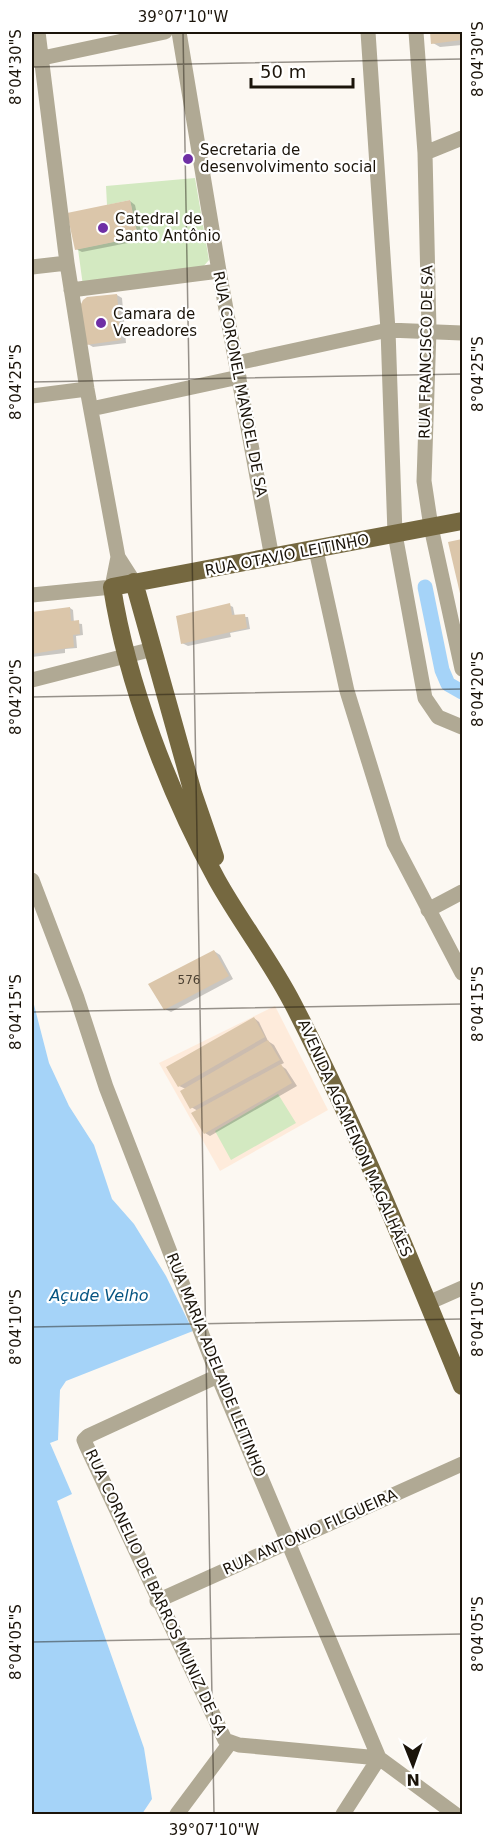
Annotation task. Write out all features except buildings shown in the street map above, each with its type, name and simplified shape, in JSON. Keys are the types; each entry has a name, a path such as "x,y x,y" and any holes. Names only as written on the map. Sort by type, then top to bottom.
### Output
{"main road":[{"name":"RUA OTAVIO LEITINHO","path":"111,587 462,521"},
{"name":"AVENIDA AGAMENON MAGALHÃES","path":"134,582 184,760 229,899"},
{"name":"AVENIDA AGAMENON MAGALHÃES","path":"111,587 125,656 164,764 195,840 292,1000 329,1075 462,1386"},
{"path":"144,710 167,701"},
{"path":"164,764 184,760"}],"street":[{"path":"38,32 36,59 87,389 118,557 134,582"},
{"path":"36,59 148,33 165,32"},
{"name":"RUA CORONEL MANOEL DE SA","path":"179,32 219,271 272,558"},
{"path":"368,32 388,330 395,534 425,698 438,717 462,727"},
{"name":"RUA FRANCISCO DE SA","path":"416,32 425,153 429,330 424,458 431,527 462,669"},
{"path":"425,153 462,138"},
{"path":"32,267 67,263"},
{"path":"71,290 219,271"},
{"path":"91,409 388,330 462,333"},
{"path":"32,396 87,389"},
{"path":"316,550 347,691 394,843 462,973"},
{"path":"32,595 111,587 118,557"},
{"path":"32,680 153,649"},
{"name":"RUA MARIA ADELAIDE LEITINHO","path":"32,880 77,999 106,1087 218,1376 379,1758"},
{"path":"428,910 462,892"},
{"path":"428,1303 462,1288"},
{"name":"RUA CORNELIO DE BARROS MUNIZ DE SA","path":"218,1376 88,1436 84,1440 157,1601 222,1736 230,1743"},
{"name":"RUA ANTONIO FILGUEIRA","path":"157,1601 462,1464"},
{"path":"177,1815 230,1743 379,1758 455,1815"},
{"path":"343,1815 379,1758"}],"shaded area":[{"path":"275,1006 328,1110 220,1171 159,1063"}],"green space":[{"path":"195,178 209,260 202,268 83,286 78,249 138,237 130,200 107,205 106,186"},
{"path":"278,1094 296,1123 231,1160 215,1131"}],"water":[{"name":"Açude Velho","path":"32,997 49,1063 69,1106 94,1145 112,1199 134,1224 166,1276 193,1331 66,1381 60,1390 58,1440 50,1443 72,1494 57,1501 144,1748 152,1799 142,1814 32,1814"}],"waterway":[{"path":"425,587 442,670 448,684 462,692"}],"place":[{"name":"Secretaria de desenvolvimento social","path":"188,159"},
{"name":"Catedral de Santo Antônio","path":"103,228"},
{"name":"Camara de Vereadores","path":"101,323"}]}
